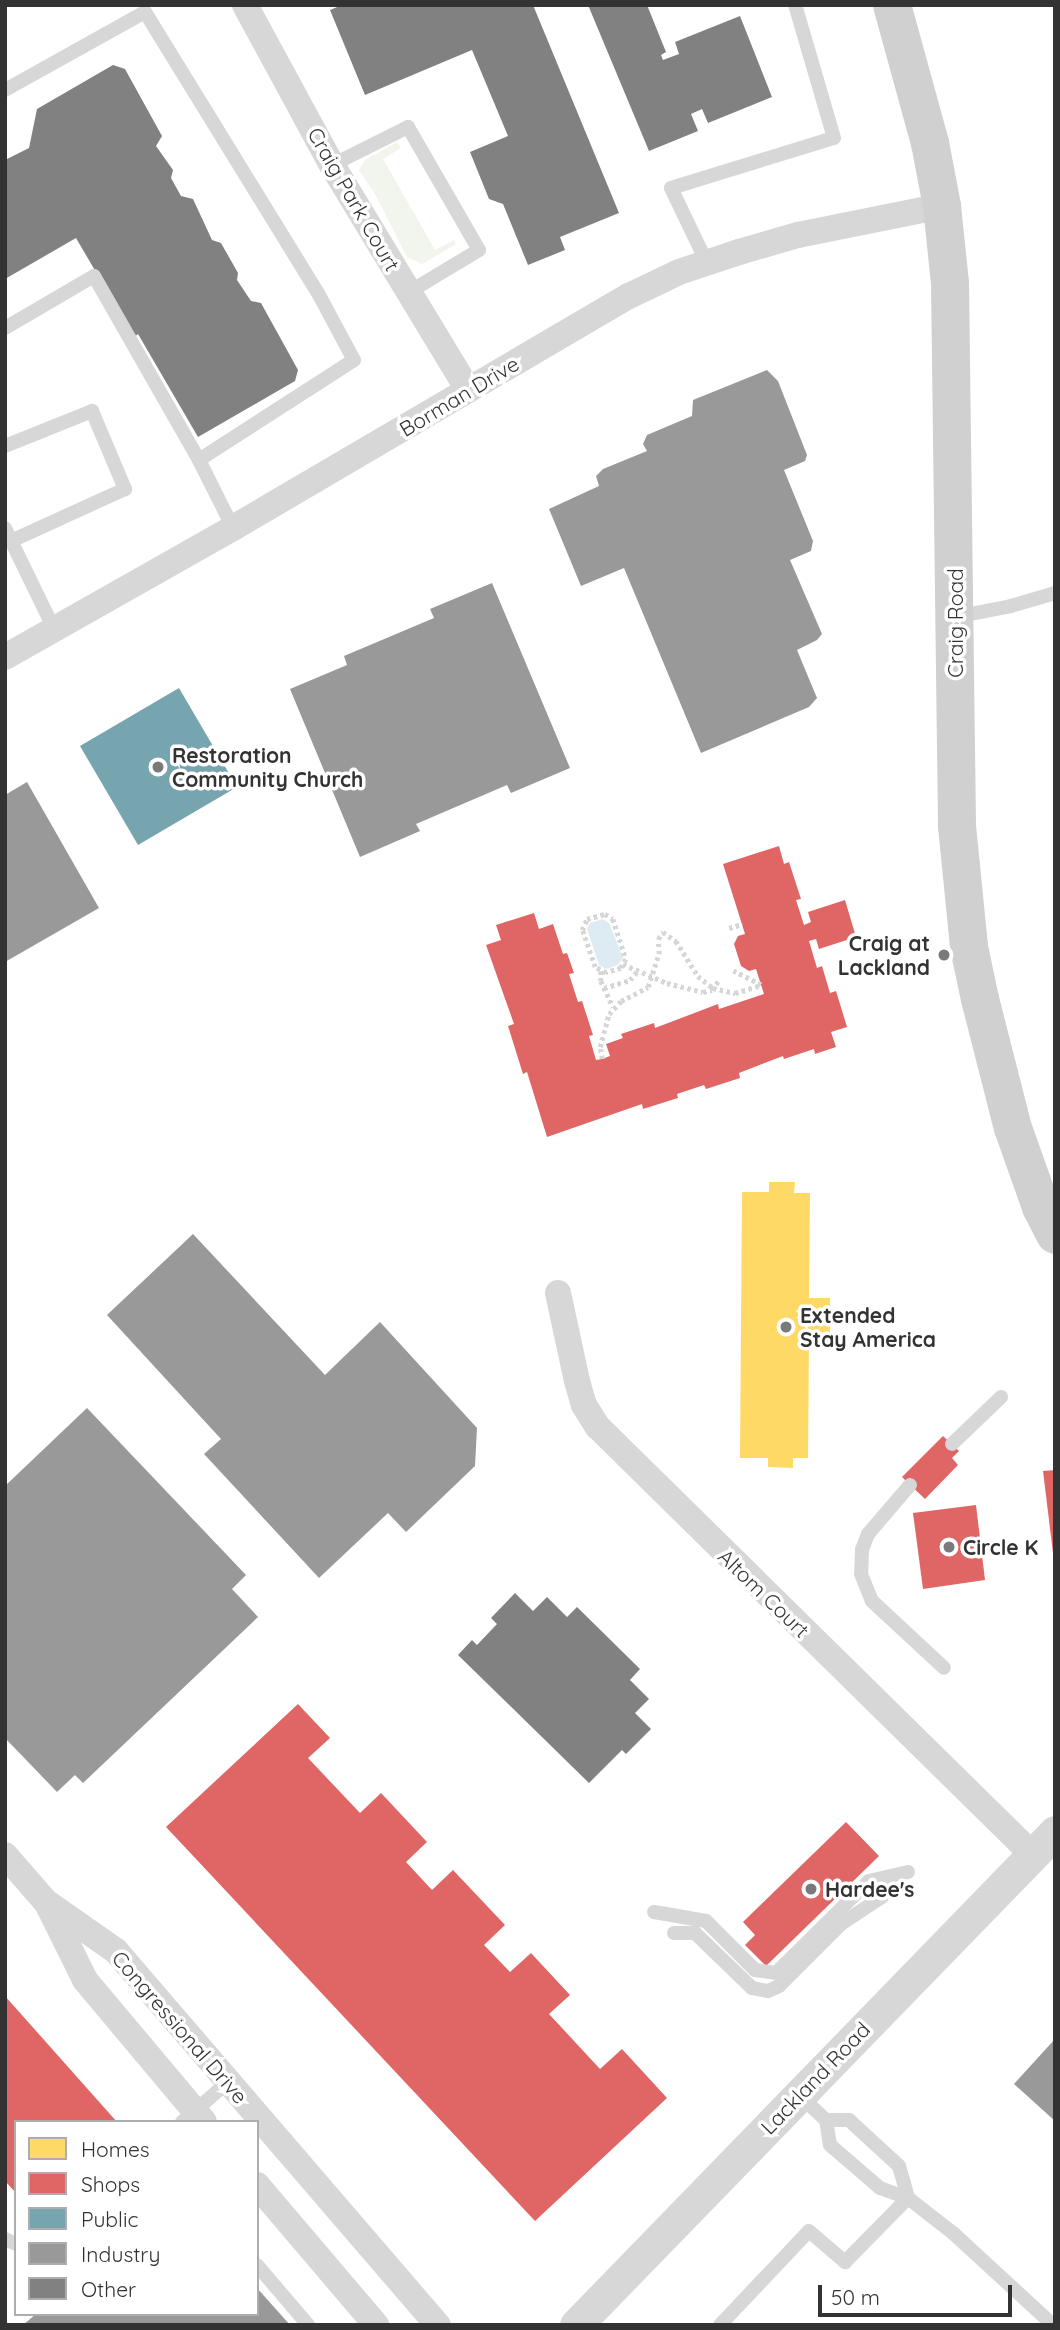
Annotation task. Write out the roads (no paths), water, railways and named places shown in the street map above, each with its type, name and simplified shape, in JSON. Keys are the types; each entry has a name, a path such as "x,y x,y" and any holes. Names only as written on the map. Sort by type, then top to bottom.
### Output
{"main road":[{"name":"Craig Road","path":"892,5 921,104 942,206 950,283 958,831 969,947 979,999 1013,1128 1041,1207 1055,1234"}],"street":[{"name":"Craig Park Court","path":"246,5 332,165 468,390"},
{"name":"Borman Drive","path":"5,657 233,528 629,296 707,263 798,235 942,206"},
{"name":"Altom Court","path":"558,1293 584,1405 598,1427 1044,1843"},
{"name":"Lackland Road","path":"576,2325 1044,1843"},
{"name":"Congressional Drive","path":"5,1855 46,1902 116,1951 438,2325"},
{"name":"Congressional Drive","path":"46,1902 85,1980 194,2118"},
{"path":"259,2187 376,2325"}],"lane":[{"path":"707,263 671,188 834,138 796,5"},
{"path":"5,90 149,9 318,293 354,360 199,460"},
{"path":"332,165 408,127 479,250 409,292"},
{"path":"5,328 94,276 199,460 233,528"},
{"path":"5,446 92,411 125,489 8,535 54,629"},
{"path":"954,617 1011,606 1055,593"},
{"path":"951,1444 1001,1396"},
{"path":"910,1485 868,1534 862,1550 861,1574 872,1601 944,1668"},
{"path":"654,1912 706,1921 755,1970 776,1973 869,1881 908,1872"},
{"path":"674,1933 695,1933 752,1988 768,1991 779,1986 841,1924 883,1897"},
{"path":"194,2118 229,2082"},
{"path":"799,2095 826,2120 830,2145 880,2188 908,2197 953,2233 1054,2325"},
{"path":"826,2120 849,2120 899,2166 908,2197"},
{"path":"719,2325 809,2231 845,2262 908,2197"},
{"path":"259,2267 308,2325"}],"place":[{"name":"Restoration Community Church","path":"158,767"},
{"name":"Craig at Lackland","path":"944,955"},
{"name":"Extended Stay America","path":"786,1327"},
{"name":"Circle K","path":"949,1547"},
{"name":"Hardee's","path":"811,1889"}]}
